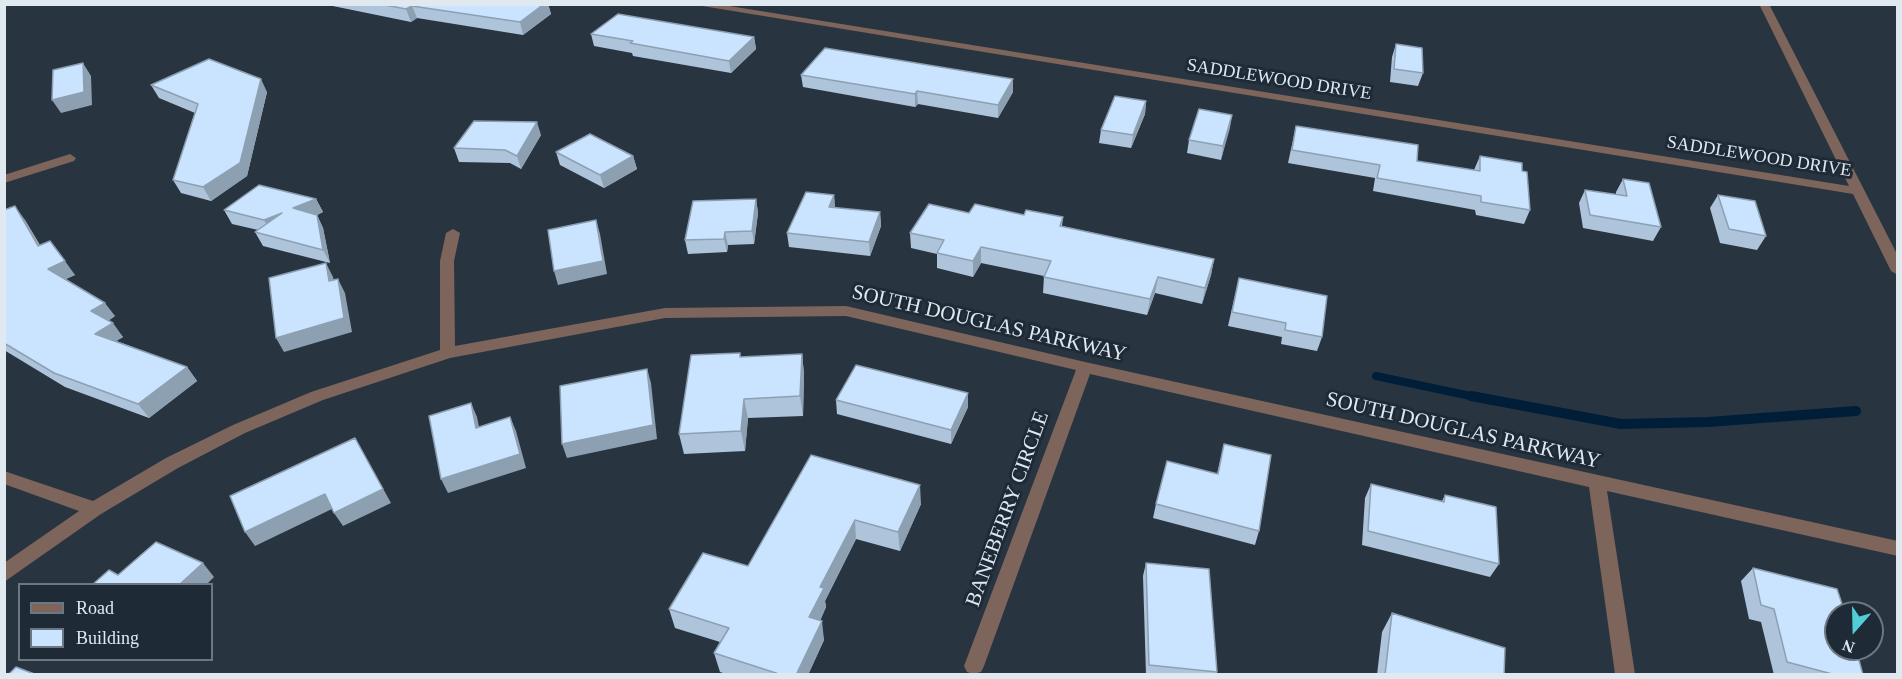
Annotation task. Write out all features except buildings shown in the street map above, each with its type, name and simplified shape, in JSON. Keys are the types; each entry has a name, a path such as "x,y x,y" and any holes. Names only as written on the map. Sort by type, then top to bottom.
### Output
{"street":[{"name":"SADDLEWOOD DRIVE","path":"695,4 1858,191"},
{"path":"1764,4 1898,271"},
{"path":"4,179 70,158"},
{"path":"448,353 447,261 453,233"},
{"name":"SOUTH DOUGLAS PARKWAY","path":"4,574 95,508 172,463 239,429 317,396 448,353 665,313 846,311 1596,483 1898,549"},
{"name":"BANEBERRY CIRCLE","path":"974,666 1085,367"},
{"path":"4,477 95,508"},
{"path":"1596,483 1625,675"}],"waterway":[{"path":"1376,376 1480,398"},
{"path":"1471,396 1621,424 1708,422 1856,411"}]}
